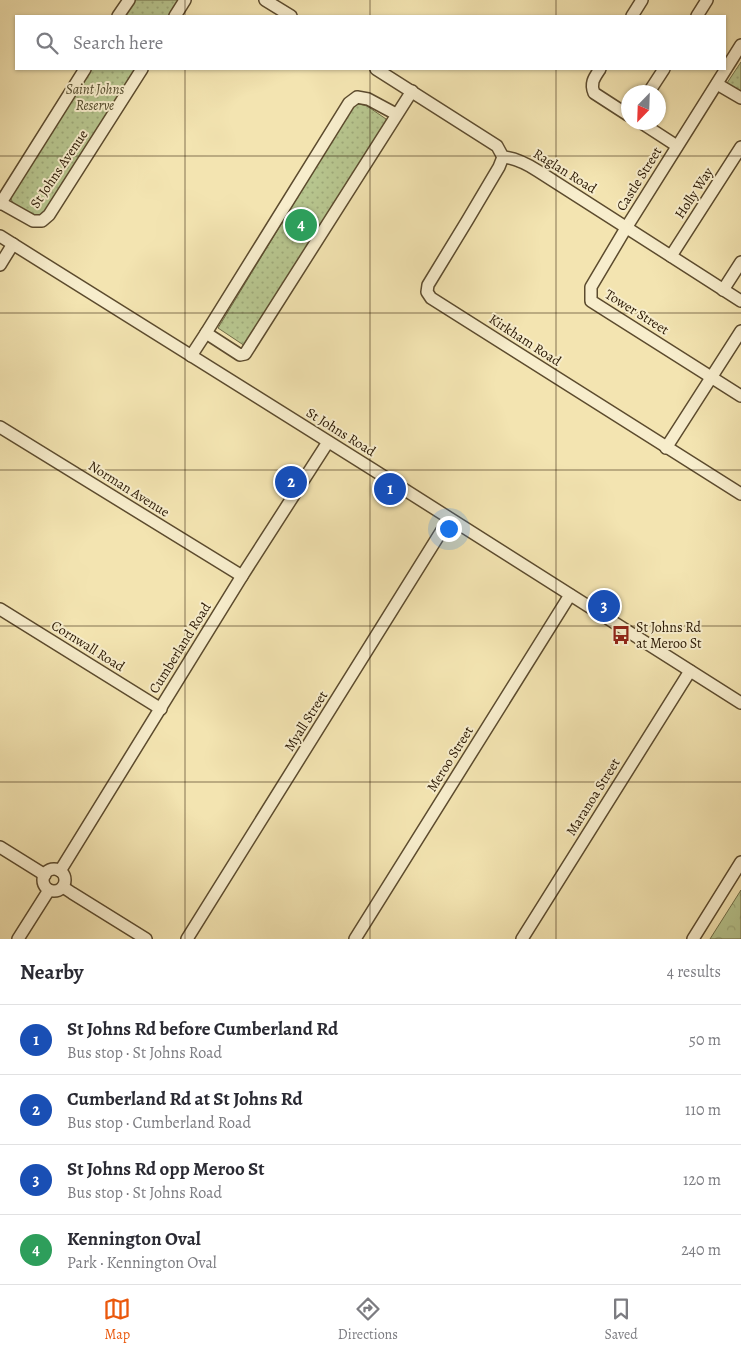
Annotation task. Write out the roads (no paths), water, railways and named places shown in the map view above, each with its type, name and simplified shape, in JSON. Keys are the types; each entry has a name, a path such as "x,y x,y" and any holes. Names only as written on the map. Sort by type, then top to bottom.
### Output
{"street":[{"path":"119,15 128,0"},
{"path":"176,15 185,0"},
{"path":"265,0 289,15"},
{"path":"633,15 642,0"},
{"path":"698,15 707,0"},
{"name":"Castle Street","path":"726,69 741,45"},
{"name":"St Johns Avenue","path":"84,70 1,203 33,221 42,221 49,215 141,70"},
{"name":"Raglan Road","path":"378,70 497,146 503,157 509,157 524,163 741,301"},
{"path":"599,70 592,80 594,93 621,110"},
{"path":"654,85 663,70"},
{"name":"Castle Street","path":"626,228 726,70"},
{"path":"717,84 741,98"},
{"path":"206,333 240,355 245,354 412,91"},
{"path":"191,356 349,103 357,97 368,98 396,114"},
{"path":"652,130 677,146"},
{"name":"Holly Way","path":"672,256 741,147"},
{"name":"Kirkham Road","path":"503,157 472,214 428,285 427,292 431,298 741,494"},
{"name":"Tower Street","path":"626,228 591,287 591,301 712,377"},
{"name":"St Johns Road","path":"0,236 741,703"},
{"path":"0,265 13,244"},
{"path":"723,290 741,262"},
{"path":"666,448 741,331"},
{"path":"712,377 741,396"},
{"name":"Norman Avenue","path":"0,427 242,576"},
{"name":"Cumberland Road","path":"60,871 242,576 328,442"},
{"name":"Myall Street","path":"187,939 450,519"},
{"name":"Meroo Street","path":"354,939 570,595"},
{"name":"Cornwall Road","path":"0,609 160,709"},
{"name":"Maranoa Street","path":"522,939 690,671"},
{"path":"0,847 45,875"},
{"path":"693,939 741,862"},
{"path":"52,870 60,871 65,877 64,887 56,891 49,890 44,882 45,875 52,870"},
{"path":"64,887 140,937"},
{"path":"18,939 49,890"}],"place":[{"name":"Kennington Oval","path":"301,225"},
{"name":"Cumberland Rd at St Johns Rd","path":"291,482"},
{"name":"St Johns Rd before Cumberland Rd","path":"390,489"},
{"name":"St Johns Rd opp Meroo St","path":"604,606"},
{"name":"St Johns Rd at Meroo St","path":"621,635"}],"park label":[{"name":"Saint Johns Reserve","path":"95,98"}]}
